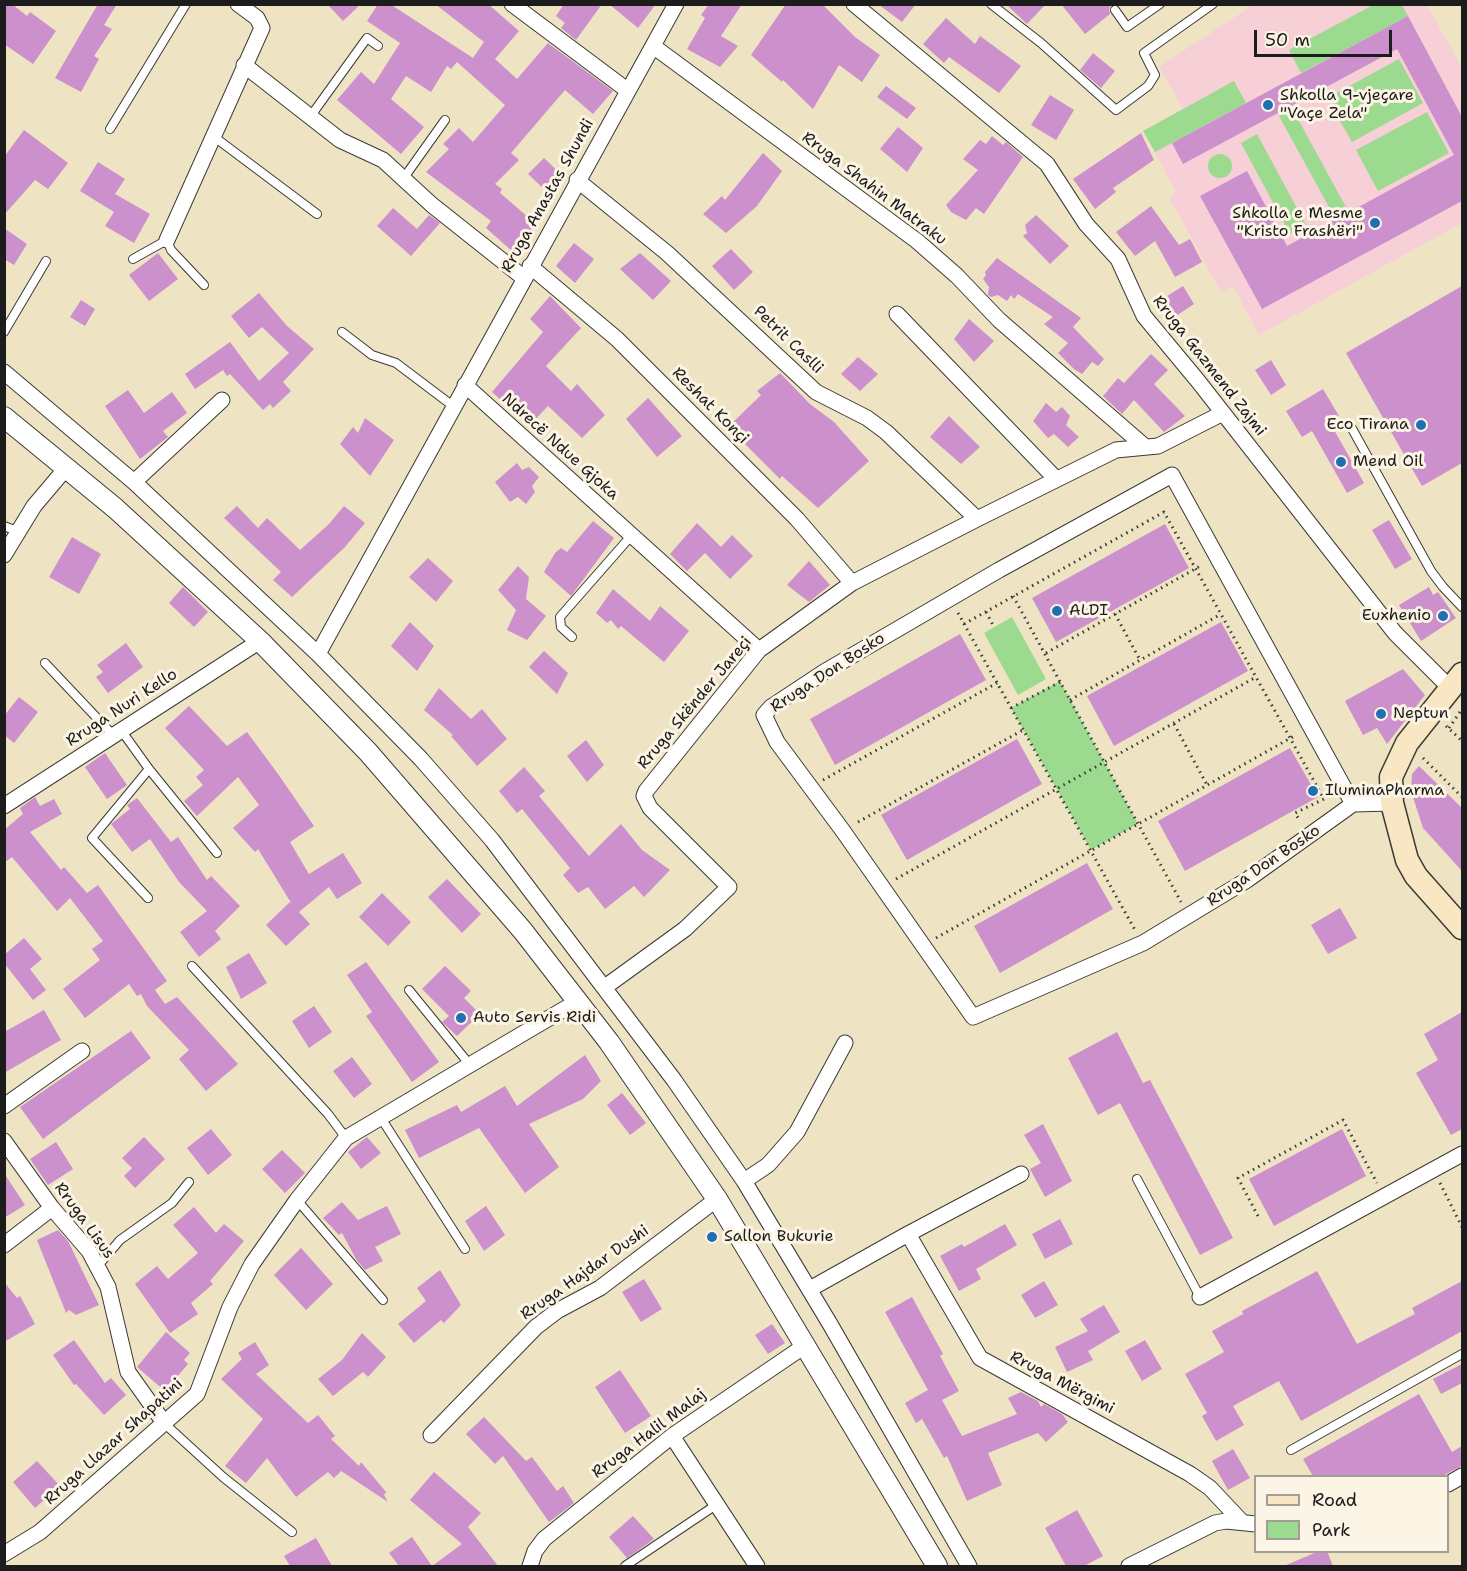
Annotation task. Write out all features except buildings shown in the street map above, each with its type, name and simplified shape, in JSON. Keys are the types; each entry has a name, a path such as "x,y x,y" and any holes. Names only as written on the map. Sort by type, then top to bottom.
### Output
{"main road":[{"path":"1457,681 1407,743 1391,777 1392,803 1398,834 1416,876 1462,928"}],"street":[{"path":"167,240 262,28 261,23 238,4"},
{"path":"512,4 627,90"},
{"name":"Rruga Anastas Shundi","path":"318,654 577,180 676,4"},
{"name":"Rruga Gazmend Zajmi","path":"854,4 1047,164 1086,224 1118,260 1144,316 1395,633 1457,681"},
{"name":"Rruga Shahin Matraku","path":"653,46 917,241 957,276 999,320 1143,445"},
{"name":"Reshat Konçi","path":"244,65 310,117 353,147 373,153 432,205 616,339 797,519 852,584"},
{"name":"Petrit Caslli","path":"577,180 667,253 816,392 867,418 886,432 977,519"},
{"path":"897,314 1056,479"},
{"path":"4,372 134,482 318,654 421,759 478,824 605,987 744,1181 810,1289 969,1566"},
{"name":"Ndrecë Ndue Gjoka","path":"465,385 759,650"},
{"path":"134,482 222,400"},
{"name":"Rruga Skënder Jareçi","path":"605,987 685,929 729,887 650,808 644,796 646,790 759,650 852,584 977,519 1116,450 1143,445 1158,446 1174,440 1223,413"},
{"path":"4,417 67,467 180,566 260,641 368,752 436,827 524,931 637,1082 717,1199 937,1566"},
{"path":"4,555 11,528 67,467"},
{"name":"Rruga Don Bosko","path":"1172,475 1353,804 1247,880 1143,943 973,1017 843,831 777,742 764,716 771,706 824,672 950,599 1172,475"},
{"name":"Rruga Nuri Kello","path":"4,806 260,641"},
{"path":"1353,804 1392,803"},
{"name":"Rruga Llazar Shapatini","path":"4,1554 40,1532 197,1394 230,1307 242,1284 297,1200 346,1138 578,1001"},
{"path":"744,1181 768,1165 797,1132 845,1043"},
{"path":"4,1106 82,1051"},
{"name":"Rruga Lisus","path":"4,1141 52,1208 89,1251 108,1287 128,1372 165,1424"},
{"path":"1200,1297 1462,1154"},
{"path":"810,1289 1021,1174"},
{"name":"Rruga Hajdar Dushi","path":"431,1435 536,1327 557,1311 600,1288 717,1199"},
{"path":"4,1245 52,1208"},
{"name":"Rruga Mërgimi","path":"908,1234 980,1358 1190,1474 1210,1488 1249,1523"},
{"name":"Rruga Halil Malaj","path":"530,1566 544,1539 672,1436 806,1345"},
{"path":"672,1436 757,1566"},
{"path":"1130,1566 1208,1526 1226,1521 1249,1523"}],"lane":[{"path":"110,129 186,4"},
{"path":"991,4 1041,43 1116,110 1148,86 1155,75 1144,52 1213,4"},
{"path":"1115,10 1127,27 1160,4"},
{"path":"310,117 367,38 378,46"},
{"path":"403,179 445,120"},
{"path":"213,136 317,214"},
{"path":"133,260 167,240 171,250 204,285"},
{"path":"4,332 46,261"},
{"path":"342,332 372,355 396,363 453,406"},
{"path":"1350,425 1431,570 1462,607"},
{"path":"572,637 561,627 560,617 631,536"},
{"path":"45,663 117,732 218,853"},
{"path":"148,898 92,838 149,769"},
{"path":"192,966 328,1114 346,1138"},
{"path":"409,990 470,1065"},
{"path":"381,1118 465,1249"},
{"path":"1137,1179 1200,1297"},
{"path":"97,1267 120,1240 172,1203 189,1182"},
{"path":"297,1200 383,1300"},
{"path":"1292,1450 1462,1354"},
{"path":"165,1424 223,1477 292,1532"},
{"path":"625,1566 716,1505"}],"path":[{"path":"964,624 1164,512 1324,799"},
{"path":"1045,654 1216,556"},
{"path":"1013,596 1189,916"},
{"path":"950,599 1143,943"},
{"path":"986,612 994,627"},
{"path":"1115,614 1140,660"},
{"path":"1070,700 1221,614"},
{"path":"882,886 1256,677"},
{"path":"1011,708 1060,681"},
{"path":"811,788 998,683"},
{"path":"1449,728 1462,709"},
{"path":"1174,724 1207,785"},
{"path":"924,945 1310,727"},
{"path":"843,831 1023,730"},
{"path":"1407,743 1462,796"},
{"path":"1258,1216 1238,1178 1343,1120 1384,1197"},
{"path":"1433,1170 1462,1227"}],"shaded area":[{"path":"1253,5 1427,5 1462,68 1462,87 1459,89 1462,97 1462,223 1259,335 1233,286 1221,292 1169,197 1176,192 1143,131 1183,109 1159,67"}],"green space":[{"path":"1375,4 1402,5 1408,16 1301,73 1289,50"},
{"path":"1399,59 1423,103 1352,142 1334,110 1338,108 1331,96"},
{"path":"1234,81 1246,103 1155,152 1143,131"},
{"path":"1292,108 1348,211 1335,218 1279,116"},
{"path":"1427,112 1449,153 1378,191 1356,150"},
{"path":"1257,134 1306,225 1290,234 1241,143"},
{"path":"1220,154 1229,157 1232,166 1229,175 1220,178 1211,175 1208,166 1211,157"},
{"path":"1012,617 1046,679 1018,695 984,633"},
{"path":"1060,681 1138,824 1091,850 1011,708"}],"place":[{"name":"Shkolla 9-vjeçare \"Vaçe Zela\"","path":"1268,105"},
{"name":"Shkolla e Mesme \"Kristo Frashëri\"","path":"1375,223"},
{"name":"Eco Tirana","path":"1421,425"},
{"name":"Mend Oil","path":"1341,462"},
{"name":"ALDI","path":"1057,611"},
{"name":"Euxhenio","path":"1443,616"},
{"name":"Neptun","path":"1381,714"},
{"name":"IluminaPharma","path":"1313,791"},
{"name":"Auto Servis Ridi","path":"461,1018"},
{"name":"Sallon Bukurie","path":"712,1237"}]}
